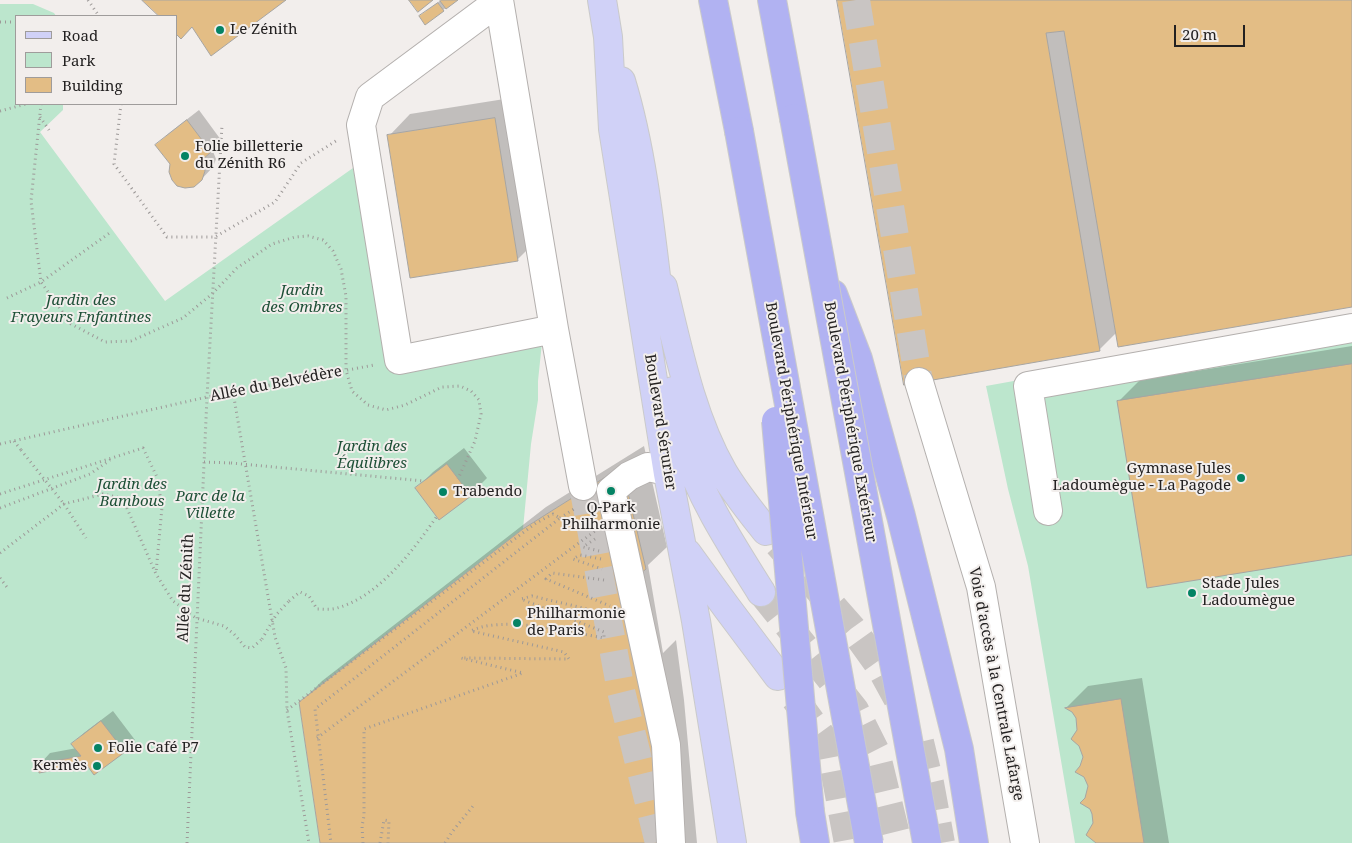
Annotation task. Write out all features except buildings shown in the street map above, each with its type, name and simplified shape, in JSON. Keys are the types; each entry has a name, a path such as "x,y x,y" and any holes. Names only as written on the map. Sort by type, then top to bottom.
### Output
{"highway":[{"name":"Boulevard Périphérique Intérieur","path":"713,0 739,131 868,843"},
{"name":"Boulevard Périphérique Extérieur","path":"772,0 928,843"},
{"path":"820,257 861,368 901,516 959,749 974,843"},
{"path":"765,278 782,501 810,812 815,843"}],"main road":[{"name":"Boulevard Sérurier","path":"602,0 608,36 613,129 667,471 682,545 732,843"},
{"path":"608,36 631,112 650,227 664,343 685,448 720,524 761,592"},
{"path":"650,227 678,349 698,414 723,471 740,499 766,531"},
{"path":"682,545 726,608 778,676"}],"lane":[{"path":"554,329 399,360 361,125 370,97 499,1 554,329 583,486"},
{"path":"1048,511 1028,386 1352,328"},
{"name":"Voie d'accès à la Centrale Lafarge","path":"919,382 981,587 1025,843"},
{"path":"667,471 648,467 629,476 611,491 666,745 671,843"},
{"path":"658,843 657,834 666,745"}],"path":[{"path":"88,0 98,15"},
{"path":"0,22 15,22"},
{"path":"0,111 22,105"},
{"path":"41,105 31,201 42,282 71,324 105,342 131,341 183,318 212,294 237,268 272,244 295,237 308,236 323,240 333,251 341,269 346,296 346,370 352,391 368,405 386,410 405,405 442,387 460,386 471,391 479,400 481,414 475,441 458,479"},
{"path":"120,105 114,164 167,237 216,237 275,202 301,163 361,125"},
{"path":"40,117 49,130"},
{"name":"Allée du Zénith","path":"187,843 206,397 222,125"},
{"path":"7,298 42,282 111,232"},
{"name":"Allée du Belvédère","path":"0,444 206,397 399,360"},
{"path":"232,392 275,638 286,668 287,710 309,843"},
{"path":"14,441 64,504 86,538"},
{"path":"0,494 143,448 157,477 162,507 156,574"},
{"path":"0,508 90,474 114,457"},
{"path":"204,462 424,481"},
{"path":"0,553 64,504 103,494 117,497 126,506 156,574 173,601 196,618 224,626 245,647 252,648 262,640 276,615 300,592 309,596 317,609 334,609 352,603 376,586 401,563 437,516"},
{"path":"287,710 536,523 553,514 560,518 314,709 331,843"},
{"path":"317,738 597,530"},
{"path":"599,536 583,547 602,552"},
{"path":"605,570 572,559 580,555 606,560"},
{"path":"608,581 552,573 546,578 611,607"},
{"path":"0,578 9,590"},
{"path":"363,843 364,729 523,672 461,658 569,659 564,652 471,631 480,626 520,624 604,638 604,632 521,599 532,596 622,617"},
{"path":"445,843 473,806"},
{"path":"380,843 384,820 389,821 388,843"}],"green space":[{"name":"Parc de la Villette","path":"0,4 33,4 55,15 15,15 15,105 63,105 63,110 40,132 165,301 353,168 387,354 544,323 538,400 531,444 523,529 299,702 320,843 0,843"},
{"name":"Stade Jules Ladoumègue","path":"1352,320 1352,843 1075,843 1028,566 1008,489 986,386"}],"tunnel":[{"path":"856,0 919,382"},
{"path":"583,486 621,691 659,843"},
{"path":"778,544 852,628 880,667 899,702"},
{"path":"761,592 855,710 876,752 898,843"},
{"path":"795,699 830,747 848,843"},
{"path":"920,742 941,843"}],"place":[{"name":"Le Zénith","path":"220,30"},
{"name":"Folie billetterie du Zénith R6","path":"185,156"},
{"name":"Gymnase Jules Ladoumègue - La Pagode","path":"1241,478"},
{"name":"Q-Park Philharmonie","path":"611,491"},
{"name":"Trabendo","path":"443,492"},
{"name":"Stade Jules Ladoumègue","path":"1192,593"},
{"name":"Philharmonie de Paris","path":"517,623"},
{"name":"Folie Café P7","path":"98,748"},
{"name":"Kermès","path":"97,766"}],"park label":[{"name":"Jardin des Ombres","path":"302,300"},
{"name":"Jardin des Frayeurs Enfantines","path":"81,310"},
{"name":"Jardin des Équilibres","path":"372,456"},
{"name":"Jardin des Bambous","path":"132,494"}]}
